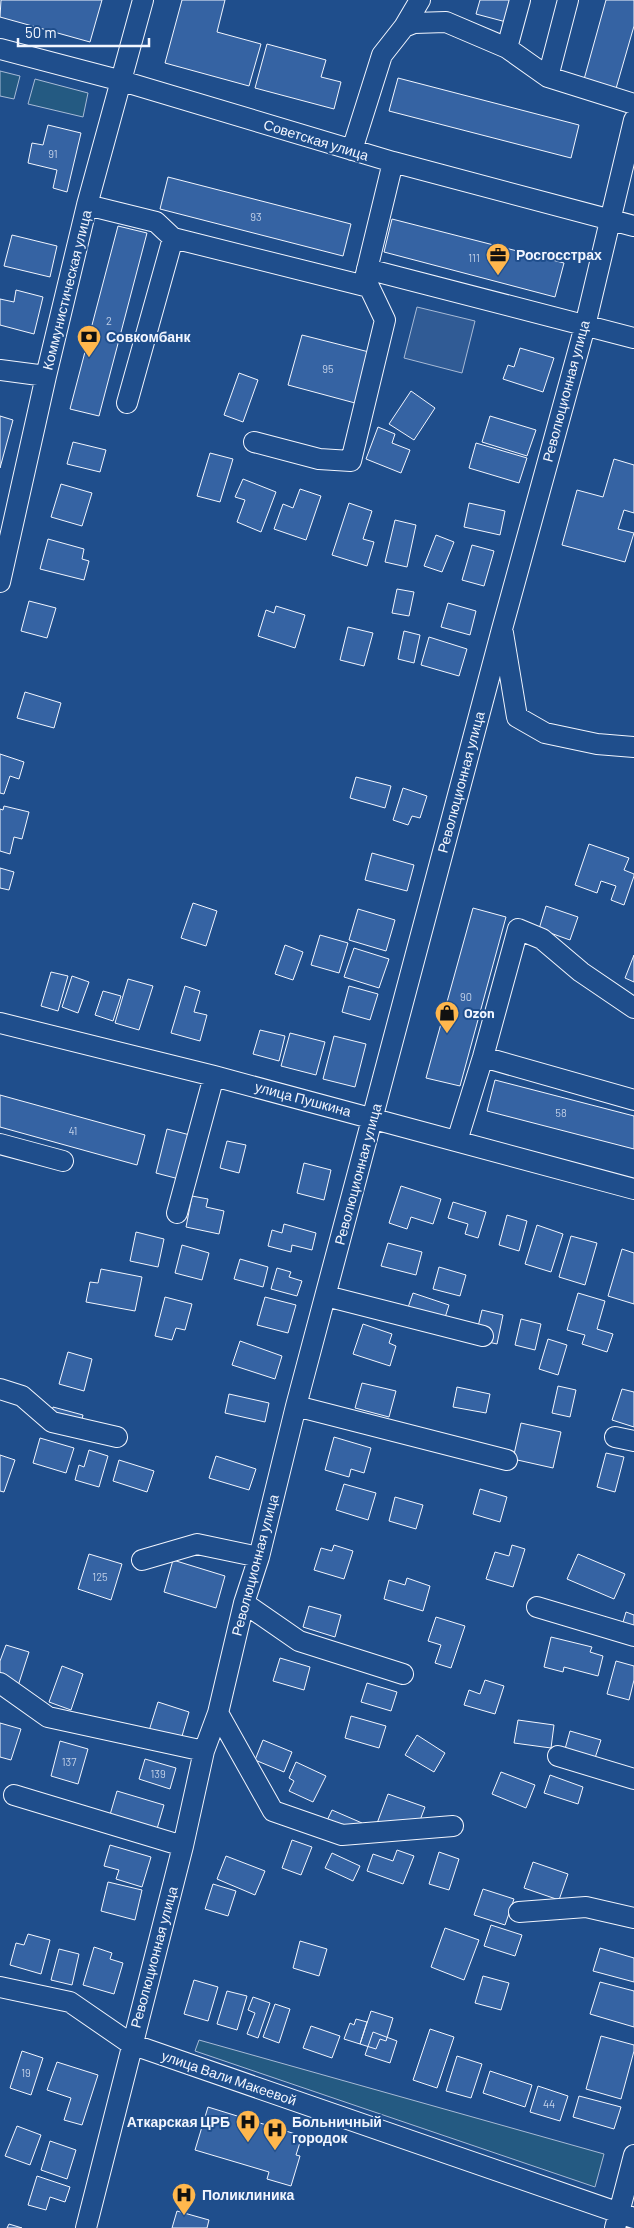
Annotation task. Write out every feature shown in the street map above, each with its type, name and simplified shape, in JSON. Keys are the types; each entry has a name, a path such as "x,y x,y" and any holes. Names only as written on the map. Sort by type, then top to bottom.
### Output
{"street":[{"name":"Коммунистическая улица","path":"0,582 46,376 88,205 144,0"},
{"path":"352,150 382,55 404,27 420,0"},
{"path":"507,48 520,0"},
{"path":"548,77 568,0"},
{"path":"404,27 414,23 446,22 507,48 548,77 634,104"},
{"name":"Советская улица","path":"0,49 122,81 393,162 634,226"},
{"name":"Революционная улица","path":"86,2228 183,1846 204,1752 218,1714 244,1604 259,1557 296,1406 372,1118 585,326 634,120"},
{"path":"254,442 319,460 351,461 385,320 368,278 393,162"},
{"path":"88,205 156,222 173,238 368,278 634,338"},
{"path":"127,403 173,238"},
{"path":"0,370 46,376"},
{"path":"502,629 517,717 544,734 597,744 634,747"},
{"path":"457,1141 483,1058 518,929 542,940 581,972 634,1008"},
{"name":"улица Пушкина","path":"0,1023 214,1076 634,1189"},
{"path":"483,1058 634,1100"},
{"path":"177,1213 214,1076"},
{"path":"0,1144 63,1161"},
{"path":"326,1296 483,1336"},
{"path":"0,1389 22,1396 52,1422 118,1437"},
{"path":"296,1406 507,1460"},
{"path":"142,1560 197,1544 259,1557"},
{"path":"244,1604 299,1641 403,1674"},
{"path":"537,1607 634,1636"},
{"path":"0,1683 48,1717 204,1752"},
{"path":"218,1714 273,1811 342,1835 453,1826"},
{"path":"558,1756 634,1779"},
{"path":"14,1795 183,1846"},
{"path":"519,1912 586,1907 634,1918"},
{"name":"улица Вали Макеевой","path":"0,1987 70,2002 132,2044 623,2220"},
{"path":"623,2220 634,2155"}],"shaded area":[{"path":"0,71 20,76 14,99 0,96"},
{"path":"35,79 88,93 83,117 28,104"},
{"path":"417,307 475,321 462,373 404,358"},
{"path":"199,2040 604,2154 595,2187 195,2051"}],"building":[{"path":"1,0 102,0 90,42 0,17"},
{"path":"182,0 225,0 217,32 261,44 249,86 165,63"},
{"path":"480,0 517,0 510,23 476,14"},
{"path":"606,0 634,0 634,26 615,92 583,83"},
{"path":"267,44 326,60 321,77 341,82 334,109 255,88"},
{"path":"398,78 579,125 571,158 389,111"},
{"path":"48,125 81,133 67,192 53,188 57,170 28,163 32,143 43,145"},
{"path":"168,177 351,224 343,256 160,209"},
{"path":"392,219 564,263 555,297 384,252"},
{"path":"118,226 147,233 99,416 70,409"},
{"path":"12,235 57,246 50,277 4,266"},
{"path":"16,290 43,297 34,334 0,325 0,299 14,302"},
{"path":"302,335 369,352 355,403 288,385"},
{"path":"520,348 554,358 543,392 503,379 508,365 514,367"},
{"path":"239,373 258,380 243,422 224,415"},
{"path":"411,391 435,408 414,440 389,424"},
{"path":"0,416 13,420 0,468"},
{"path":"490,416 536,430 527,456 482,442"},
{"path":"378,427 395,434 392,443 410,450 401,473 366,459"},
{"path":"73,442 106,450 100,472 67,464"},
{"path":"476,443 527,458 519,483 469,468"},
{"path":"210,453 233,459 220,502 197,496"},
{"path":"614,459 634,465 634,513 624,510 618,529 634,533 625,562 562,545 577,490 603,497"},
{"path":"243,479 276,492 261,532 237,522 245,500 235,497"},
{"path":"61,484 92,493 82,526 51,517"},
{"path":"300,489 321,496 306,540 274,529 283,504 293,508"},
{"path":"349,503 372,511 363,539 374,542 367,566 332,555"},
{"path":"469,503 505,511 500,535 464,527"},
{"path":"395,520 416,525 407,567 385,562"},
{"path":"436,535 454,542 442,572 424,566"},
{"path":"48,539 84,549 82,559 89,561 84,580 40,569"},
{"path":"472,545 494,551 484,586 462,580"},
{"path":"397,589 414,592 409,616 392,613"},
{"path":"29,601 56,608 47,638 21,631"},
{"path":"448,603 476,611 470,635 441,627"},
{"path":"276,606 305,615 295,648 258,636 266,610 274,613"},
{"path":"348,627 373,633 364,666 340,660"},
{"path":"404,631 420,635 414,663 398,659"},
{"path":"429,637 467,649 459,676 421,665"},
{"path":"25,692 61,703 54,728 17,718"},
{"path":"0,754 24,762 19,779 10,776 4,794 0,793"},
{"path":"356,777 391,786 385,808 350,798"},
{"path":"403,788 427,796 420,818 412,816 408,825 393,820"},
{"path":"4,806 29,812 22,839 14,837 10,854 0,851 0,809 3,810"},
{"path":"589,844 629,858 624,870 634,874 634,876 624,905 611,900 616,886 601,881 597,893 575,885"},
{"path":"372,853 414,865 407,891 365,880"},
{"path":"0,868 14,872 9,890 0,888"},
{"path":"193,903 217,911 206,946 181,938"},
{"path":"546,906 578,917 570,940 539,929"},
{"path":"473,908 506,917 460,1086 426,1078"},
{"path":"358,909 395,920 386,951 349,940"},
{"path":"320,935 348,943 339,973 311,965"},
{"path":"285,945 303,952 293,980 275,974"},
{"path":"354,948 389,959 379,988 344,977"},
{"path":"634,955 634,982 625,978"},
{"path":"51,972 68,976 58,1011 41,1006"},
{"path":"72,976 89,982 78,1013 62,1007"},
{"path":"128,979 153,986 139,1030 115,1023"},
{"path":"185,986 200,991 194,1012 207,1015 200,1041 171,1033"},
{"path":"349,986 378,994 370,1020 342,1012"},
{"path":"103,991 121,996 113,1021 95,1015"},
{"path":"260,1030 285,1036 279,1061 253,1054"},
{"path":"290,1033 325,1042 316,1075 281,1066"},
{"path":"334,1036 366,1044 355,1087 323,1079"},
{"path":"495,1080 634,1116 634,1149 487,1111"},
{"path":"0,1095 145,1135 137,1165 0,1127"},
{"path":"167,1129 190,1135 179,1179 156,1173"},
{"path":"227,1141 246,1145 239,1173 220,1168"},
{"path":"304,1163 331,1170 324,1200 297,1193"},
{"path":"401,1186 441,1199 433,1224 411,1217 407,1229 389,1223"},
{"path":"192,1196 208,1199 206,1207 224,1211 219,1234 186,1227"},
{"path":"453,1202 486,1212 478,1238 465,1234 468,1224 448,1218"},
{"path":"507,1215 527,1221 519,1251 499,1245"},
{"path":"284,1224 316,1233 312,1250 292,1245 291,1252 268,1246 272,1230 282,1233"},
{"path":"537,1225 563,1234 551,1272 525,1264"},
{"path":"136,1232 164,1239 158,1267 130,1261"},
{"path":"571,1236 597,1243 585,1285 559,1277"},
{"path":"388,1243 422,1252 416,1275 381,1266"},
{"path":"182,1245 209,1253 202,1280 175,1273"},
{"path":"622,1249 634,1253 634,1304 608,1296"},
{"path":"240,1259 268,1267 263,1287 234,1279"},
{"path":"439,1267 466,1275 460,1296 433,1289"},
{"path":"277,1268 291,1272 289,1277 302,1281 297,1296 271,1289"},
{"path":"101,1269 142,1277 135,1311 86,1302 90,1282 98,1283"},
{"path":"413,1293 449,1305 443,1324 404,1319"},
{"path":"578,1293 605,1301 597,1329 613,1334 607,1352 582,1344 585,1335 567,1330"},
{"path":"165,1297 192,1304 185,1330 176,1328 172,1340 155,1336"},
{"path":"265,1297 296,1305 288,1333 257,1325"},
{"path":"482,1310 503,1315 497,1344 475,1339"},
{"path":"521,1319 541,1324 535,1350 515,1345"},
{"path":"363,1324 392,1334 389,1343 396,1346 390,1366 353,1354"},
{"path":"548,1339 567,1345 558,1375 539,1369"},
{"path":"240,1341 282,1356 275,1379 232,1365"},
{"path":"68,1352 92,1359 84,1391 59,1384"},
{"path":"362,1383 396,1391 389,1417 355,1408"},
{"path":"558,1386 576,1390 570,1417 552,1413"},
{"path":"457,1387 490,1394 486,1413 453,1407"},
{"path":"622,1389 634,1392 634,1427 612,1420"},
{"path":"229,1394 269,1403 265,1422 225,1413"},
{"path":"53,1407 83,1415 78,1435 48,1426"},
{"path":"521,1423 561,1432 553,1468 513,1459"},
{"path":"334,1437 371,1448 364,1473 351,1469 349,1477 325,1470"},
{"path":"40,1438 74,1448 66,1473 33,1463"},
{"path":"89,1450 108,1456 99,1487 75,1480 79,1465 84,1467"},
{"path":"606,1453 624,1457 615,1492 597,1487"},
{"path":"0,1455 15,1460 4,1492 0,1491"},
{"path":"216,1456 256,1469 249,1490 209,1478"},
{"path":"119,1460 154,1471 147,1492 113,1481"},
{"path":"344,1484 376,1493 368,1520 336,1510"},
{"path":"480,1489 507,1497 500,1522 473,1514"},
{"path":"395,1497 423,1505 416,1529 389,1521"},
{"path":"334,1545 353,1551 344,1579 314,1570 321,1548 332,1551"},
{"path":"512,1545 525,1549 513,1587 486,1579 495,1552 509,1556"},
{"path":"89,1554 122,1564 111,1600 78,1589"},
{"path":"578,1554 625,1574 614,1599 567,1579"},
{"path":"173,1560 225,1576 216,1608 164,1592"},
{"path":"407,1578 430,1586 423,1611 384,1599 389,1580 405,1585"},
{"path":"309,1606 341,1615 335,1637 303,1627"},
{"path":"626,1612 634,1615 634,1640 619,1636"},
{"path":"436,1617 465,1626 451,1668 435,1663 441,1645 428,1641"},
{"path":"551,1637 592,1647 590,1652 603,1656 598,1676 564,1667 563,1672 544,1667"},
{"path":"6,1645 29,1652 18,1686 0,1680 0,1661"},
{"path":"280,1658 310,1667 304,1690 273,1681"},
{"path":"616,1661 634,1666 634,1680 629,1700 607,1694"},
{"path":"62,1666 83,1674 71,1710 49,1702"},
{"path":"485,1680 504,1686 495,1714 464,1705 469,1690 480,1694"},
{"path":"367,1683 397,1692 391,1711 361,1702"},
{"path":"158,1702 189,1712 180,1743 148,1734"},
{"path":"351,1716 386,1726 379,1748 345,1738"},
{"path":"518,1720 554,1725 551,1748 514,1743"},
{"path":"0,1723 21,1729 11,1760 0,1757"},
{"path":"570,1731 601,1740 595,1758 565,1749"},
{"path":"417,1735 445,1753 434,1772 405,1755"},
{"path":"263,1740 292,1752 284,1772 255,1760"},
{"path":"60,1741 88,1749 78,1784 51,1776"},
{"path":"145,1759 176,1768 170,1789 139,1779"},
{"path":"296,1762 326,1776 313,1802 289,1791 294,1781 289,1778"},
{"path":"501,1772 535,1785 526,1808 492,1794"},
{"path":"550,1775 583,1787 578,1804 544,1793"},
{"path":"117,1791 164,1805 154,1839 107,1825"},
{"path":"388,1794 425,1807 413,1839 376,1826"},
{"path":"332,1810 362,1823 354,1842 323,1829"},
{"path":"292,1840 312,1847 301,1875 282,1868"},
{"path":"110,1845 151,1857 142,1887 116,1879 119,1870 104,1866"},
{"path":"397,1850 414,1856 403,1884 367,1871 373,1854 393,1861"},
{"path":"439,1852 459,1859 449,1890 429,1884"},
{"path":"332,1853 360,1866 353,1881 325,1868"},
{"path":"226,1856 265,1871 255,1895 217,1879"},
{"path":"533,1862 568,1874 559,1900 524,1888"},
{"path":"108,1882 142,1890 135,1920 101,1911"},
{"path":"213,1884 236,1891 228,1916 205,1909"},
{"path":"483,1889 514,1899 505,1925 474,1915"},
{"path":"491,1925 522,1935 515,1956 484,1946"},
{"path":"445,1928 479,1940 464,1980 431,1967"},
{"path":"28,1934 50,1940 41,1974 10,1965 16,1943 24,1945"},
{"path":"300,1941 327,1949 319,1976 293,1968"},
{"path":"94,1947 112,1953 110,1959 123,1963 114,1994 83,1985"},
{"path":"600,1948 634,1958 634,1982 593,1971"},
{"path":"59,1949 79,1954 72,1985 51,1980"},
{"path":"483,1976 509,1983 501,2010 475,2003"},
{"path":"194,1980 218,1987 208,2021 184,2014"},
{"path":"600,1982 634,1991 634,2027 590,2014"},
{"path":"227,1991 247,1996 237,2030 217,2024"},
{"path":"253,1997 270,2003 258,2038 247,2034 255,2013 248,2010"},
{"path":"275,2004 290,2009 279,2043 263,2037"},
{"path":"371,2011 393,2018 386,2041 380,2039 376,2049 360,2044"},
{"path":"356,2019 367,2022 360,2044 344,2039 350,2023 354,2025"},
{"path":"311,2026 340,2036 332,2058 303,2048"},
{"path":"430,2029 454,2037 437,2088 413,2080"},
{"path":"373,2032 397,2041 390,2063 365,2055"},
{"path":"601,2036 634,2045 621,2099 586,2089"},
{"path":"22,2051 43,2058 31,2095 10,2088"},
{"path":"457,2056 482,2064 471,2098 446,2091"},
{"path":"57,2062 98,2075 82,2125 64,2120 71,2098 47,2090"},
{"path":"490,2071 532,2085 525,2107 483,2093"},
{"path":"538,2086 568,2096 560,2121 530,2112"},
{"path":"579,2096 621,2107 614,2129 573,2117"},
{"name":"Аткарская ЦРБ","path":"208,2107 302,2136 296,2155 300,2156 291,2186 267,2179 269,2172 195,2150"},
{"path":"17,2126 41,2135 30,2165 5,2156"},
{"path":"50,2141 76,2150 67,2179 41,2170"},
{"path":"37,2176 70,2187 65,2202 50,2197 46,2210 28,2205"},
{"name":"Поликлиника","path":"177,2211 209,2220 207,2228 172,2228"},
{"path":"9,2224 22,2228 7,2228"}],"place":[{"name":"Росгосстрах","path":"498,276"},
{"name":"Совкомбанк","path":"89,358"},
{"name":"Ozon","path":"447,1034"},
{"name":"Аткарская ЦРБ","path":"248,2143"},
{"name":"Больничный городок","path":"275,2151"},
{"name":"Поликлиника","path":"184,2216"}]}
